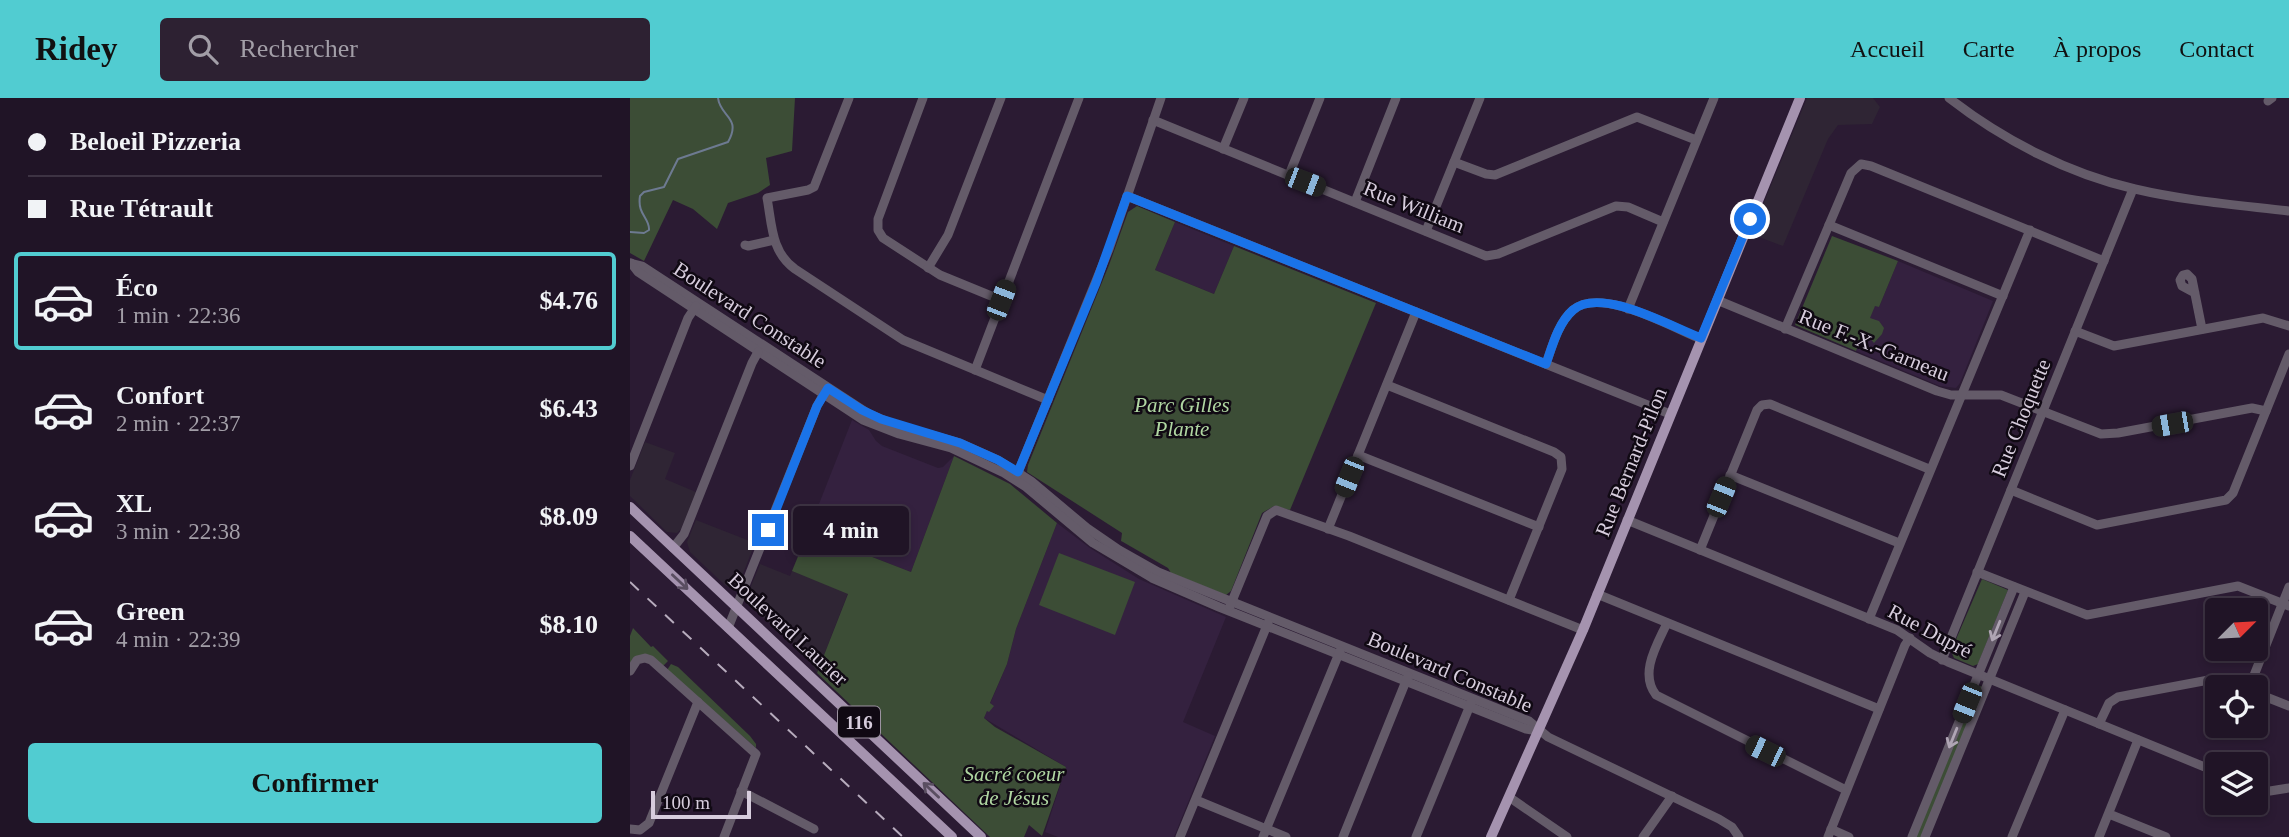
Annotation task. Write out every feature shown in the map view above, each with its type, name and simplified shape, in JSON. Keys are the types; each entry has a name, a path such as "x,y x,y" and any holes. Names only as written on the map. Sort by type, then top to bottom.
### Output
{"main road":[{"name":"Rue Bernard-Pilon","path":"1491,837 1583,630 1800,98"},
{"name":"Boulevard Laurier","path":"630,508 981,837"},
{"name":"Boulevard Laurier","path":"630,536 951,837"}],"street":[{"path":"849,98 814,187 767,198 779,254 789,265 892,333 1048,400"},
{"path":"923,98 877,226 881,236 929,268 950,280 1001,300"},
{"path":"929,268 948,235 1001,98"},
{"path":"975,370 1079,98"},
{"path":"1017,476 1109,249 1161,98"},
{"path":"1223,149 1244,98"},
{"path":"1289,175 1320,98"},
{"path":"1355,202 1396,98"},
{"path":"1426,231 1480,98"},
{"path":"1628,309 1714,98"},
{"path":"1949,98 1984,123 2026,147 2074,169 2133,189 2289,211"},
{"path":"1454,162 1488,175 1495,175 1637,117 1696,140"},
{"name":"Rue William","path":"1153,120 1484,255 1492,256 1616,206 1625,206 1663,222"},
{"path":"1785,329 1852,171 1859,165 1865,164 2104,261"},
{"name":"Rue Choquette","path":"1942,660 2133,189"},
{"path":"1127,196 1671,414"},
{"path":"1829,225 2003,296"},
{"path":"1869,619 2029,230"},
{"path":"745,245 774,240"},
{"name":"Boulevard Constable","path":"630,263 638,272 696,306 872,424 951,448 1017,476 1067,517 1165,580 1471,702 1525,729 1539,731 1719,819 1737,834"},
{"path":"2195,293 2202,329"},
{"name":"Rue F.-X.-Garneau","path":"1717,300 1937,391 1962,395 2001,395 2093,432 2109,435 2252,408 2266,411"},
{"path":"1546,364 1563,322 1575,308 1586,303 1597,302 1628,309 1701,338"},
{"path":"630,466 688,318 696,306"},
{"name":"Boulevard Constable","path":"696,306 758,352 826,391"},
{"path":"1328,529 1416,312"},
{"path":"2076,331 2116,346 2263,317 2289,326"},
{"path":"673,548 685,531 758,352"},
{"path":"2011,490 2097,525 2223,501 2233,493 2289,354"},
{"path":"1387,385 1558,454 1563,461 1563,467 1509,600"},
{"path":"728,628 817,406 826,391"},
{"path":"1700,550 1758,408 1764,404 1929,469"},
{"path":"1358,455 1539,527"},
{"path":"1730,475 1899,543"},
{"path":"1230,607 1270,512 1278,510 1583,630"},
{"name":"Rue Dupré","path":"1628,520 1900,631 1942,660 2205,767"},
{"path":"1978,572 2089,615 2237,586 2286,605"},
{"path":"1912,837 2014,587"},
{"path":"2255,675 2286,605 2289,587"},
{"path":"1925,837 2025,592"},
{"path":"1597,594 1879,709"},
{"path":"1181,837 1269,622"},
{"path":"1667,623 1648,672 1649,684 1656,695 1846,790"},
{"path":"1849,837 1829,833 1910,638"},
{"path":"1265,833 1340,650"},
{"path":"630,671 637,660 649,659 756,754 724,837"},
{"path":"1343,837 1407,677"},
{"path":"2099,724 2109,703 2118,697 2205,681"},
{"path":"2268,698 2289,706"},
{"path":"630,829 640,830 649,823 698,702"},
{"path":"1416,837 1471,702"},
{"path":"2012,837 2065,710"},
{"path":"2099,837 2138,740"},
{"path":"2268,790 2289,788"},
{"path":"741,791 814,829"},
{"path":"1643,837 1672,796"},
{"path":"1509,797 1567,837"},
{"path":"1196,800 1265,833 1286,837"},
{"path":"2109,814 2166,837"}],"shaded area":[{"path":"1807,98 1873,98 1880,107 1872,124 1838,125 1828,139 1783,246 1751,234"},
{"path":"1175,222 1234,246 1214,294 1155,270"},
{"path":"1898,261 1993,301 1956,388 1940,386 1856,351 1875,305 1879,307"},
{"path":"852,420 869,430 882,446 938,468 943,467 954,456 911,572 831,541 829,546 806,537"},
{"path":"645,442 675,453 665,479 696,492 677,533 667,532 630,496 630,480"},
{"path":"696,520 755,543 736,588 726,586 690,552 687,542"},
{"path":"1057,523 1139,579 1226,617 1183,722 1215,736 1174,837 1058,837 1045,832 1066,767 984,718 1007,664 1016,629"},
{"path":"760,564 790,576 792,571 848,593 817,673 808,657 758,613 760,611 753,604 750,606 747,596"}],"green space":[{"path":"630,98 795,98 792,151 766,158 770,185 758,193 728,203 717,229 693,209 673,200 644,261 630,253"},
{"name":"Parc Gilles Plante","path":"1137,206 1175,222 1155,270 1214,294 1234,246 1376,303 1290,510 1274,506 1262,513 1231,591 1226,595 1171,573 1168,568 1121,541 1122,533 1027,472 1128,212"},
{"path":"1832,236 1898,261 1879,307 1875,306 1870,318 1879,321 1884,328 1882,334 1874,343 1864,331 1856,351 1795,325"},
{"name":"Sacré coeur de Jésus","path":"954,456 1010,484 1057,523 1016,629 1007,664 990,703 994,706 987,711 984,718 1066,767 1042,836 1029,825 1024,837 990,837 817,673 848,594 792,571 806,537 828,546 831,541 911,572"},
{"path":"1059,553 1135,582 1115,635 1039,605"},
{"path":"1982,579 2008,590 1978,664 1973,666 1954,658 1951,651"},
{"path":"633,628 668,661 663,666 634,658 630,663 630,636"},
{"path":"671,664 678,667 750,736 756,748 667,670"},
{"path":"1977,688 1983,688 1923,837 1916,837"}],"waterway":[{"path":"630,232 644,233 649,230 648,222 640,208 640,196 644,192 664,187 678,159 728,142 732,134 732,122 718,98"}],"railway":[{"path":"630,582 903,837"}],"route":[{"path":"768,530 817,406 828,388 881,419 960,443 1018,472 1096,283 1127,196 1546,364 1567,316 1578,306 1589,303 1622,306 1701,338 1750,219"}]}
